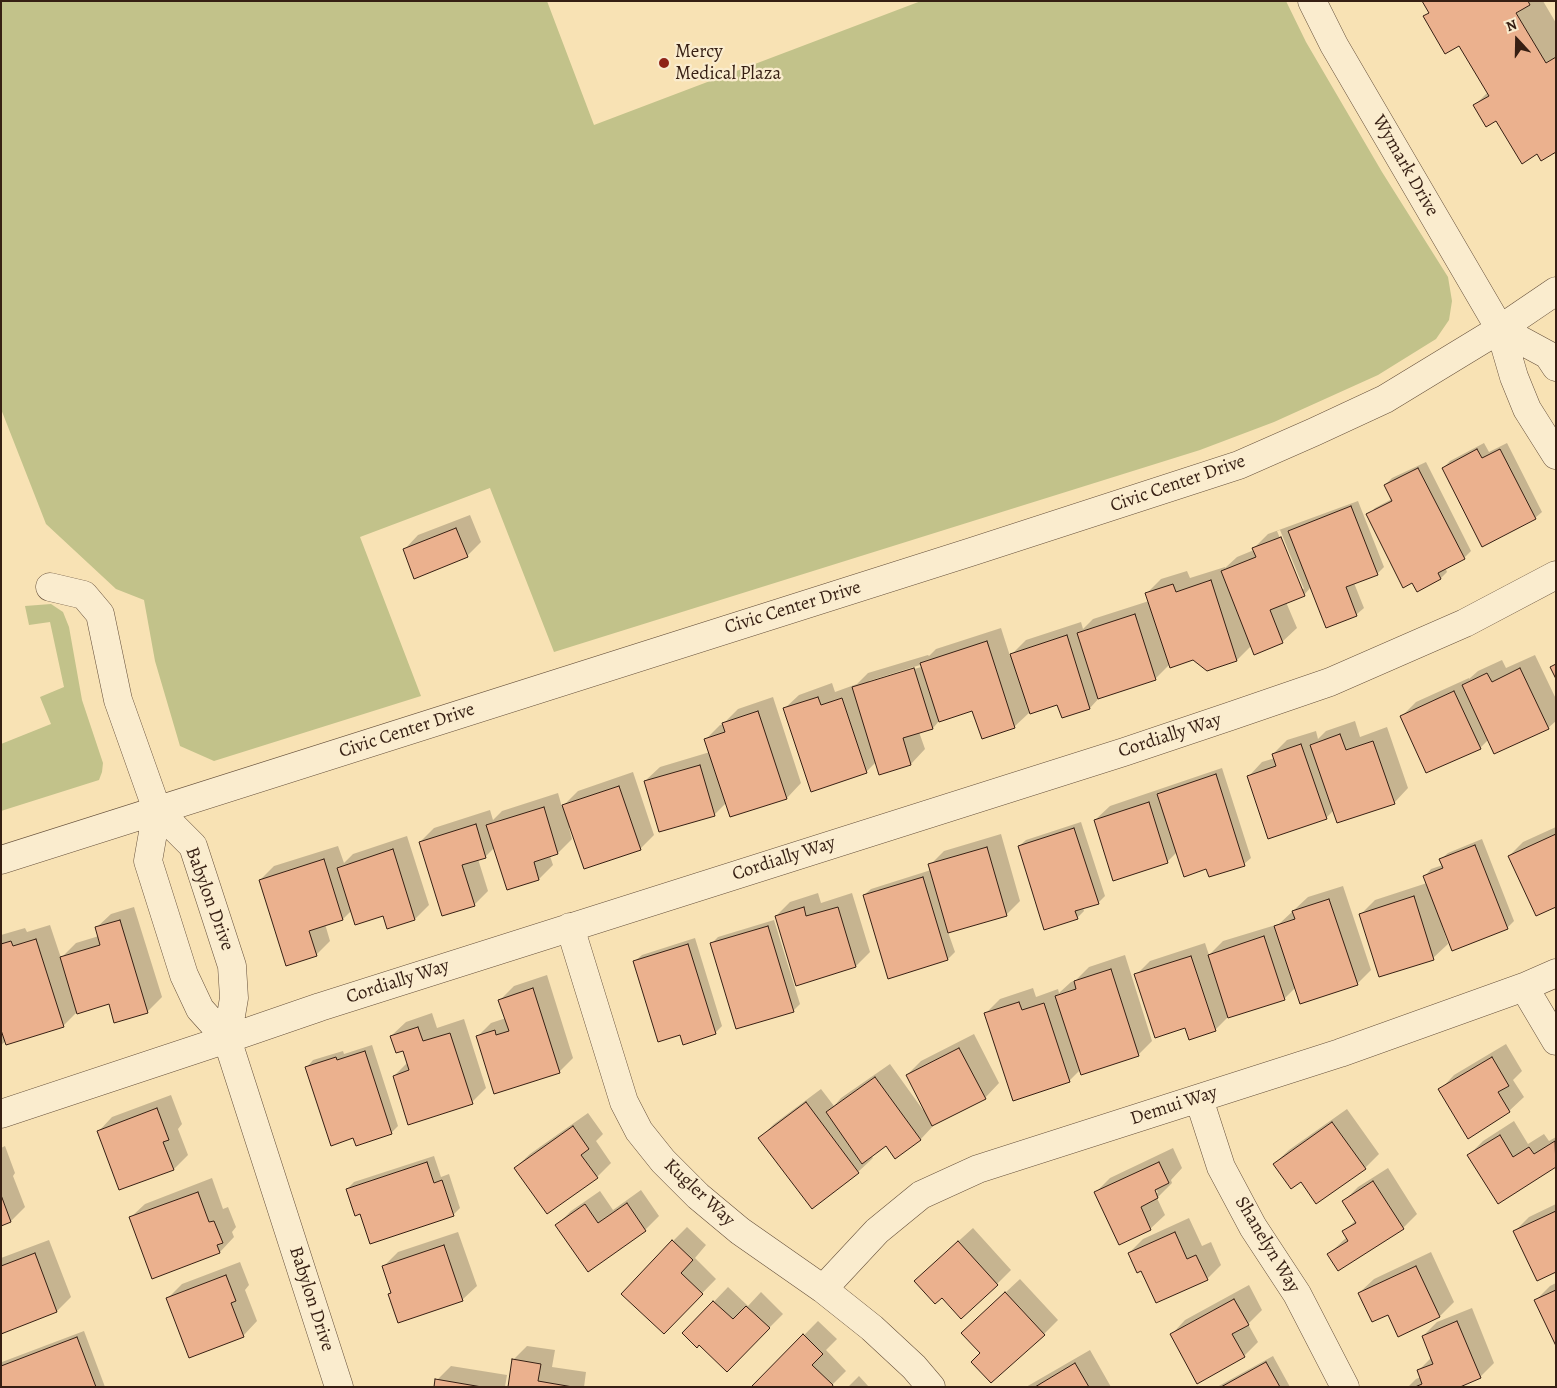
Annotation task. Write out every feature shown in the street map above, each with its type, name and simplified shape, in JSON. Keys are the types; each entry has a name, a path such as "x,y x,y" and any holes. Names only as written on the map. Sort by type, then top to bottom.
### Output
{"street":[{"name":"Wymark Drive","path":"1312,1 1334,45 1500,329 1514,377 1528,409 1556,455"},
{"name":"Civic Center Drive","path":"1,860 1239,465 1385,399 1500,329 1556,291"},
{"path":"1500,329 1548,355 1556,367"},
{"name":"Cordially Way","path":"1,1114 227,1040 320,1007 1124,752 1330,682 1465,622 1556,575"},
{"path":"50,587 84,595 100,614 118,700 156,810"},
{"name":"Babylon Drive","path":"156,810 194,846 232,966 234,998 227,1040"},
{"name":"Babylon Drive","path":"156,810 148,861 184,975 200,1009 227,1040 339,1387"},
{"name":"Kugler Way","path":"570,927 624,1102 639,1131 663,1161 698,1196 740,1231 824,1288 872,1328 914,1367 931,1387"},
{"name":"Demui Way","path":"824,1288 877,1231 921,1195 978,1169 1340,1053 1524,987 1556,973"},
{"path":"1524,987 1556,1041"},
{"name":"Shanelyn Way","path":"1199,1099 1221,1167 1253,1227 1297,1294 1345,1387"}],"green space":[{"path":"1,1 547,1 594,125 921,1 1286,1 1306,42 1382,172 1448,277 1452,301 1449,320 1436,339 1378,375 1274,422 1200,450 554,652 490,488 360,537 421,696 214,761 180,746 155,661 144,600 116,589 46,524 1,409"},
{"path":"51,604 63,612 69,627 82,700 103,763 102,772 99,780 1,811 1,744 51,724 40,697 64,687 50,622 29,625 25,606"}],"building":[{"path":"1422,1 1528,1 1530,5 1516,13 1546,63 1556,57 1556,152 1541,161 1537,154 1522,164 1496,121 1486,127 1473,105 1489,96 1459,46 1445,54 1423,16 1429,13"},
{"path":"1477,449 1482,458 1500,449 1536,519 1482,547 1442,468"},
{"path":"1418,468 1465,559 1438,573 1441,579 1417,592 1412,583 1403,588 1366,514 1392,501 1384,485"},
{"path":"1351,506 1378,575 1346,587 1357,616 1326,628 1288,531"},
{"path":"456,528 468,557 414,579 403,549"},
{"path":"1281,537 1305,596 1270,610 1283,643 1254,655 1221,571 1256,557 1252,548"},
{"path":"1211,580 1237,661 1207,671 1193,660 1170,668 1145,593 1173,584 1176,592"},
{"path":"1135,614 1156,680 1098,699 1077,633"},
{"path":"1067,635 1090,709 1062,718 1057,705 1030,714 1010,654"},
{"path":"987,641 1015,728 982,739 972,711 939,722 920,663"},
{"path":"1556,664 1556,679 1550,667"},
{"path":"914,668 933,729 903,738 911,765 879,775 852,687"},
{"path":"1520,668 1549,729 1494,754 1462,685 1487,673 1492,682"},
{"path":"1454,691 1481,749 1426,773 1400,716"},
{"path":"818,697 821,705 842,698 867,773 811,792 783,708"},
{"path":"758,711 787,799 730,817 704,739 725,732 722,723"},
{"path":"1340,734 1346,750 1373,741 1395,804 1337,823 1310,745"},
{"path":"1301,744 1327,819 1268,839 1247,776 1276,766 1272,754"},
{"path":"700,765 715,816 659,832 644,781"},
{"path":"1216,774 1245,866 1209,877 1206,869 1184,877 1157,794"},
{"path":"619,786 641,850 584,869 562,805"},
{"path":"1149,802 1168,863 1113,881 1094,820"},
{"path":"544,807 558,854 534,862 539,880 507,890 486,825"},
{"path":"476,824 486,858 462,865 475,906 442,916 419,842"},
{"path":"1074,828 1099,904 1075,911 1078,919 1044,930 1018,846"},
{"path":"1556,834 1556,907 1536,916 1508,856"},
{"path":"1475,845 1508,929 1452,951 1423,876 1443,868 1439,859"},
{"path":"987,847 1007,916 948,933 928,864"},
{"path":"393,849 415,920 387,929 383,916 355,925 337,868"},
{"path":"324,859 343,920 309,931 317,956 286,966 259,880"},
{"path":"923,877 948,960 888,979 863,895"},
{"path":"1414,896 1434,960 1379,977 1359,914"},
{"path":"1329,899 1358,985 1300,1004 1274,926 1295,919 1292,911"},
{"path":"804,907 806,916 838,907 856,967 796,986 775,916"},
{"path":"120,920 148,1013 114,1023 109,1004 77,1014 60,957 100,945 95,927"},
{"path":"768,926 794,1012 736,1029 710,943"},
{"path":"1264,936 1285,1000 1228,1018 1208,955"},
{"path":"36,939 64,1027 6,1045 1,1030 1,944 11,941 13,946"},
{"path":"688,944 716,1034 683,1045 680,1035 658,1042 633,961"},
{"path":"1191,956 1216,1031 1189,1040 1185,1028 1155,1038 1134,974"},
{"path":"1111,969 1139,1056 1081,1075 1055,996 1076,989 1074,981"},
{"path":"533,988 560,1073 494,1094 476,1036 495,1030 496,1035 509,1031 498,1000"},
{"path":"1019,1002 1022,1010 1044,1003 1070,1082 1013,1101 984,1013"},
{"path":"418,1027 423,1041 450,1033 473,1104 408,1125 393,1076 409,1070 403,1051 396,1053 390,1036"},
{"path":"959,1048 986,1099 932,1126 906,1075"},
{"path":"365,1051 392,1134 356,1146 353,1138 331,1146 305,1067 336,1057 337,1060"},
{"path":"1492,1057 1509,1086 1498,1092 1510,1112 1468,1139 1438,1089"},
{"path":"875,1077 921,1140 895,1159 886,1146 862,1164 826,1112"},
{"path":"806,1102 859,1173 812,1209 758,1138"},
{"path":"157,1108 169,1140 163,1142 174,1170 119,1190 97,1131"},
{"path":"1332,1122 1366,1169 1316,1204 1301,1182 1291,1189 1273,1164"},
{"path":"573,1126 589,1149 581,1155 598,1178 547,1214 514,1168"},
{"path":"1500,1135 1513,1157 1529,1147 1534,1154 1555,1141 1556,1167 1498,1204 1467,1155"},
{"path":"427,1162 434,1183 442,1180 454,1216 370,1244 360,1214 355,1216 346,1189"},
{"path":"1159,1162 1169,1183 1155,1190 1158,1198 1141,1207 1151,1230 1119,1245 1094,1192"},
{"path":"1373,1181 1404,1229 1338,1271 1327,1254 1348,1241 1342,1231 1356,1223 1342,1201"},
{"path":"198,1192 209,1222 214,1221 223,1243 217,1245 220,1253 152,1279 129,1217"},
{"path":"1,1195 11,1222 1,1226"},
{"path":"627,1203 646,1231 588,1272 555,1225 585,1204 598,1223"},
{"path":"1556,1211 1556,1272 1537,1281 1513,1231"},
{"path":"1175,1232 1187,1259 1196,1255 1208,1280 1156,1303 1141,1271 1137,1273 1128,1253"},
{"path":"672,1240 693,1260 681,1273 703,1294 664,1334 621,1294"},
{"path":"958,1241 998,1285 961,1319 942,1298 935,1304 914,1281"},
{"path":"444,1245 463,1301 398,1323 388,1294 391,1293 382,1266"},
{"path":"35,1253 57,1312 1,1334 1,1266"},
{"path":"1416,1266 1440,1317 1398,1337 1388,1315 1372,1322 1358,1293"},
{"path":"226,1275 236,1301 231,1303 244,1337 189,1358 166,1298"},
{"path":"1556,1290 1556,1346 1534,1300"},
{"path":"1005,1292 1045,1335 991,1383 971,1362 980,1353 961,1333"},
{"path":"1234,1299 1249,1325 1232,1334 1245,1357 1197,1384 1170,1334"},
{"path":"713,1301 733,1319 746,1306 770,1328 727,1372 699,1345 697,1348 682,1333"},
{"path":"1457,1321 1481,1378 1460,1387 1415,1387 1422,1384 1417,1370 1433,1364 1422,1336"},
{"path":"803,1334 823,1354 812,1365 833,1385 832,1387 753,1387 752,1386"},
{"path":"77,1337 96,1387 1,1387 1,1366"},
{"path":"512,1359 541,1364 538,1381 573,1387 508,1387"},
{"path":"1266,1362 1280,1387 1221,1387"},
{"path":"1075,1363 1089,1387 1035,1387"},
{"path":"435,1379 482,1387 434,1387"}],"place":[{"name":"Mercy Medical Plaza","path":"664,63"}]}
